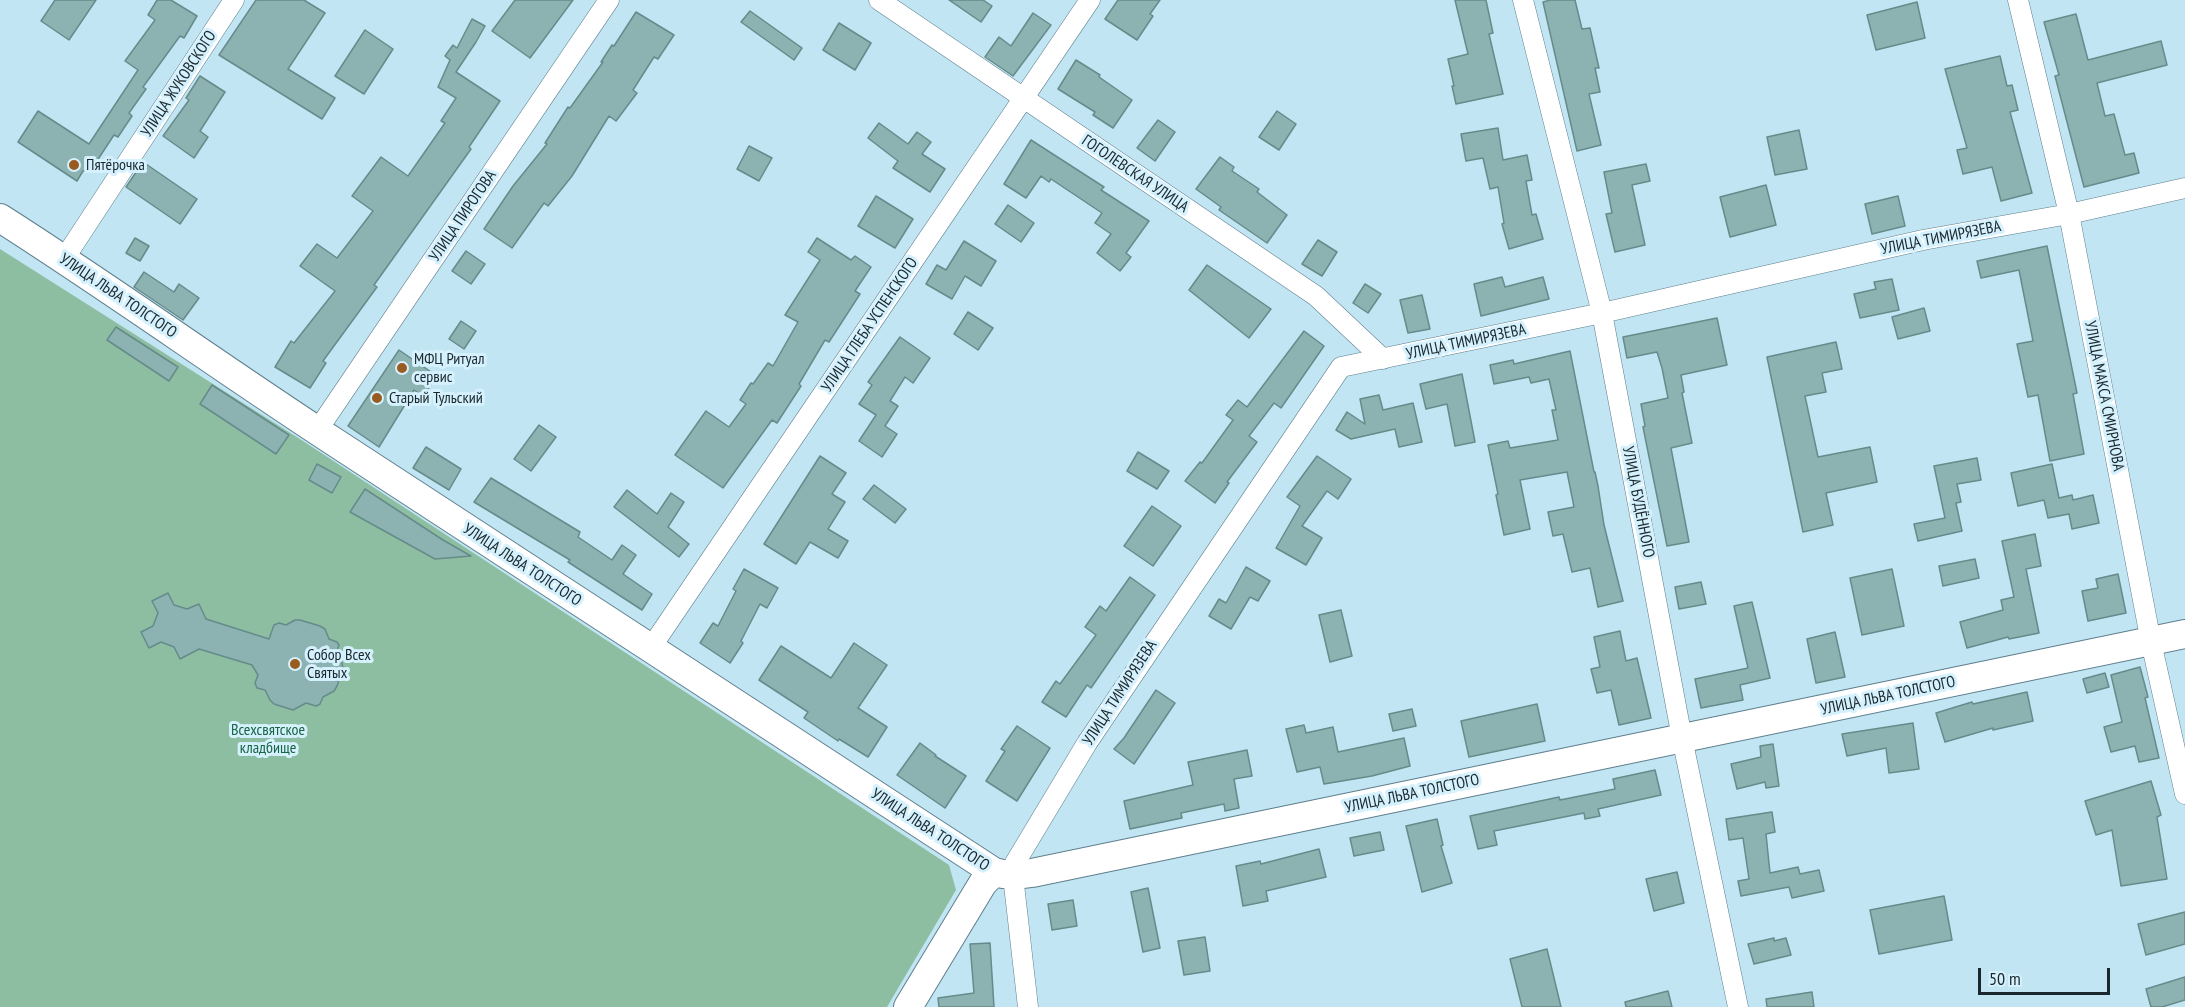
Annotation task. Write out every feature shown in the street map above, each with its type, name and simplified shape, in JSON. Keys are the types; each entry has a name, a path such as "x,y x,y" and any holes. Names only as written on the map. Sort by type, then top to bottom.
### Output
{"street":[{"name":"УЛИЦА ЖУКОВСКОГО","path":"64,259 234,0"},
{"name":"УЛИЦА ПИРОГОВА","path":"316,430 609,0"},
{"name":"ГОГОЛЕВСКАЯ УЛИЦА","path":"879,0 1316,297 1383,359"},
{"name":"УЛИЦА ГЛЕБА УСПЕНСКОГО","path":"650,649 1090,0"},
{"name":"УЛИЦА БУДЁННОГО","path":"1523,0 1602,313 1682,738 1738,1007"},
{"name":"УЛИЦА МАКСА СМИРНОВА","path":"2018,0 2069,214 2151,642 2185,794"},
{"name":"УЛИЦА ТИМИРЯЗЕВА","path":"908,1007 983,883 1004,874 1016,864 1088,742 1341,367 1602,313 1923,240 2069,214 2185,188"},
{"name":"УЛИЦА ЛЬВА ТОЛСТОГО","path":"0,218 316,430 650,649 1004,874 2185,634"},
{"path":"1004,874 1028,1007"}],"green space":[{"name":"Всехсвятское кладбище","path":"0,249 303,441 949,865 956,890 887,1007 0,1007"}],"building":[{"path":"55,0 96,0 69,40 41,21"},
{"path":"157,0 171,0 197,16 184,38 180,36 143,87 146,89 129,113 132,116 118,137 114,135 91,170 83,171 77,181 18,142 38,111 89,144 138,70 125,61 155,20 148,15"},
{"path":"256,0 304,0 325,13 288,69 335,98 322,119 219,55"},
{"path":"515,0 573,0 530,58 492,31"},
{"path":"949,0 983,0 992,6 981,22"},
{"path":"1118,0 1160,0 1150,14 1153,16 1137,40 1105,19"},
{"path":"1455,0 1486,0 1493,33 1489,34 1503,94 1456,104 1448,59 1468,54"},
{"path":"1575,0 1582,29 1590,28 1599,68 1595,68 1600,92 1589,94 1601,145 1577,151 1543,2"},
{"path":"1917,2 1925,38 1876,50 1867,15"},
{"path":"750,11 802,48 794,60 741,22"},
{"path":"636,12 674,35 658,59 654,57 633,90 637,93 616,121 609,116 572,176 548,206 544,203 512,248 484,229 513,186 547,144 545,143 568,107 570,108 603,62 601,62"},
{"path":"1033,13 1051,25 1013,76 985,57 999,37 1011,46"},
{"path":"2076,14 2088,60 2161,41 2167,65 2097,83 2105,116 2114,114 2125,155 2134,153 2139,173 2084,187 2055,76 2059,75 2044,22"},
{"path":"472,19 485,26 456,72 500,101 469,147 471,149 374,285 377,287 323,361 326,363 310,388 275,367 291,341 294,343 335,291 300,266 317,244 337,258 373,211 352,196 381,157 408,176 445,123 441,121 456,98 438,87 450,60 445,56 453,45 457,48"},
{"path":"839,23 871,43 855,70 823,50"},
{"path":"365,30 393,49 364,94 335,76"},
{"path":"2000,56 2007,86 2012,85 2018,110 2010,112 2032,193 2001,201 1992,167 1963,174 1957,150 1967,148 1945,69"},
{"path":"1076,60 1132,100 1113,128 1093,115 1095,112 1058,89"},
{"path":"200,76 225,92 200,131 208,137 194,158 163,136 189,100 186,98"},
{"path":"1277,111 1296,124 1279,150 1259,137"},
{"path":"1158,120 1175,132 1155,161 1137,148"},
{"path":"879,123 908,144 917,132 931,142 922,154 945,169 930,192 893,168 898,161 868,138"},
{"path":"1498,128 1503,160 1527,155 1532,180 1526,181 1532,215 1536,214 1543,239 1509,249 1502,224 1504,223 1498,187 1490,189 1483,158 1466,161 1461,134"},
{"path":"1799,130 1807,169 1775,175 1767,137"},
{"path":"1031,140 1104,187 1101,190 1149,221 1126,253 1131,257 1120,271 1097,253 1111,234 1095,223 1102,213 1051,179 1049,182 1041,176 1026,198 1004,184"},
{"path":"749,146 772,158 759,181 737,169"},
{"path":"1220,157 1234,167 1232,171 1259,189 1257,192 1287,215 1267,243 1219,210 1221,207 1196,189"},
{"path":"143,162 197,199 180,224 126,187"},
{"path":"1646,164 1650,181 1632,185 1645,245 1615,252 1606,214 1612,213 1604,172"},
{"path":"1766,185 1776,225 1730,237 1720,197"},
{"path":"876,196 913,219 895,248 858,226"},
{"path":"1898,196 1905,226 1872,234 1865,204"},
{"path":"1008,205 1034,223 1021,242 995,224"},
{"path":"135,238 149,246 140,261 126,253"},
{"path":"817,238 851,260 855,256 871,267 855,291 860,294 829,342 825,340 799,384 801,386 777,423 772,420 723,488 675,455 706,411 729,427 746,404 740,400 751,383 753,384 768,363 773,366 798,322 785,315 820,260 808,252"},
{"path":"1318,240 1337,252 1322,276 1302,264"},
{"path":"964,241 996,261 981,286 965,276 952,299 926,284 937,265 946,270"},
{"path":"2047,246 2077,393 2073,394 2084,454 2050,461 2038,395 2028,397 2017,344 2033,341 2019,270 1981,278 1977,261"},
{"path":"466,251 485,264 471,284 452,271"},
{"path":"1207,265 1271,309 1249,338 1189,290"},
{"path":"144,272 174,292 179,284 199,298 183,320 134,287"},
{"path":"1502,277 1505,287 1543,277 1549,299 1481,316 1474,284"},
{"path":"1892,279 1899,310 1860,318 1854,294 1876,289 1874,282"},
{"path":"1365,284 1381,294 1368,313 1353,303"},
{"path":"1422,295 1430,329 1408,333 1400,300"},
{"path":"1924,308 1930,331 1898,339 1892,317"},
{"path":"968,312 993,328 978,350 954,334"},
{"path":"1717,318 1727,365 1681,375 1684,392 1682,393 1692,443 1671,448 1689,542 1667,546 1643,427 1645,426 1641,404 1668,398 1662,368 1657,352 1627,358 1623,337"},
{"path":"461,321 476,331 464,349 449,339"},
{"path":"116,327 178,367 169,381 107,340"},
{"path":"1304,331 1324,346 1281,408 1274,403 1249,436 1257,442 1227,482 1229,483 1215,503 1185,481 1200,462 1202,463 1233,420 1226,415 1238,400 1247,407"},
{"path":"900,337 930,358 913,383 905,377 890,401 898,406 885,426 897,434 882,457 859,441 876,415 859,404 872,385 868,382"},
{"path":"1836,342 1842,369 1822,373 1826,392 1805,396 1818,457 1870,447 1877,482 1826,493 1833,525 1803,532 1767,357"},
{"path":"399,350 437,376 423,396 414,390 379,447 348,426"},
{"path":"1570,351 1604,525 1623,601 1598,607 1590,568 1572,572 1563,534 1553,536 1548,512 1574,507 1567,472 1520,480 1530,529 1504,535 1488,445 1508,441 1510,448 1558,440 1552,410 1556,410 1549,379 1531,383 1529,377 1494,384 1490,365 1513,360 1514,364"},
{"path":"1462,374 1475,442 1455,446 1447,404 1426,409 1420,384"},
{"path":"212,385 289,435 276,454 200,404"},
{"path":"1379,395 1383,410 1413,403 1422,442 1399,447 1395,429 1351,439 1336,430 1347,412 1365,424 1360,399"},
{"path":"539,425 556,437 531,471 514,459"},
{"path":"426,447 461,469 449,490 413,468"},
{"path":"1138,452 1169,471 1157,489 1127,471"},
{"path":"820,456 846,473 832,494 845,502 828,529 848,541 838,558 810,542 796,564 764,544"},
{"path":"1317,456 1351,479 1338,499 1327,491 1302,526 1322,538 1306,565 1276,548 1300,506 1287,497"},
{"path":"1977,458 1981,480 1957,484 1961,502 1956,503 1962,531 1918,541 1914,524 1945,518 1934,466"},
{"path":"317,464 341,477 332,493 309,480"},
{"path":"2052,464 2059,498 2072,495 2073,500 2093,495 2099,523 2072,529 2069,514 2048,518 2044,500 2018,506 2011,473"},
{"path":"491,478 580,532 578,537 612,560 622,545 636,555 623,574 652,594 642,610 568,562 570,560 474,502"},
{"path":"874,485 906,509 895,523 863,499"},
{"path":"365,489 471,556 435,559 350,512"},
{"path":"627,490 657,514 671,493 684,502 668,527 689,544 679,557 614,507"},
{"path":"1152,506 1181,526 1153,566 1124,546"},
{"path":"2035,534 2041,566 2026,569 2039,633 2009,639 2008,637 1967,648 1960,622 2003,610 2001,600 2014,597 2002,541"},
{"path":"1975,559 1979,578 1943,586 1939,566"},
{"path":"1246,567 1270,581 1258,601 1250,597 1231,629 1209,616 1219,599 1226,603"},
{"path":"744,569 778,588 767,608 760,604 741,641 743,643 730,663 700,643 713,623 718,626 736,591 733,589"},
{"path":"1892,569 1904,626 1862,635 1850,578"},
{"path":"2118,574 2126,613 2088,621 2082,591 2098,588 2096,579"},
{"path":"1130,577 1155,595 1091,688 1087,685 1066,717 1042,702 1056,681 1060,684 1096,635 1085,627 1100,606 1106,611"},
{"path":"1701,582 1706,604 1679,609 1675,587"},
{"name":"Собор Всех Святых","path":"168,593 174,605 187,609 199,604 206,619 269,639 274,625 279,623 286,625 300,620 320,626 325,629 329,639 339,645 336,654 343,669 337,686 334,691 323,697 320,704 316,706 306,703 293,710 274,704 265,690 257,688 255,683 258,675 252,665 199,649 180,659 174,647 161,642 149,648 141,632 153,626 158,613 152,601"},
{"path":"1752,602 1770,678 1740,685 1743,700 1701,708 1695,679 1748,668 1734,606"},
{"path":"1341,610 1352,656 1330,662 1319,615"},
{"path":"1620,631 1626,661 1637,658 1651,718 1619,725 1611,690 1597,693 1591,669 1600,667 1594,637"},
{"path":"1835,632 1845,677 1816,683 1807,639"},
{"path":"854,643 887,665 858,708 887,727 868,757 839,739 838,741 804,718 808,712 759,680 781,646 831,678"},
{"path":"2140,667 2159,758 2139,762 2135,746 2111,752 2104,727 2122,722 2111,675"},
{"path":"2105,673 2109,687 2087,693 2083,679"},
{"path":"1156,690 1175,703 1134,764 1114,749"},
{"path":"2027,692 2033,721 1993,730 1993,728 1945,742 1936,713 1972,702 1973,704"},
{"path":"1537,704 1545,741 1469,757 1461,721"},
{"path":"1412,709 1416,726 1393,731 1389,714"},
{"path":"1913,723 1919,769 1889,773 1886,748 1847,756 1842,734"},
{"path":"1304,725 1306,733 1333,727 1338,752 1404,738 1410,766 1372,776 1324,784 1320,767 1297,772 1286,729"},
{"path":"1017,726 1050,748 1017,801 986,781 1005,751 1001,749"},
{"path":"920,743 935,756 966,776 945,808 897,775"},
{"path":"1773,744 1779,786 1766,788 1765,782 1737,789 1731,764 1761,757 1760,746"},
{"path":"1247,750 1252,776 1234,779 1239,808 1225,811 1224,804 1181,813 1182,818 1130,829 1124,801 1193,785 1188,762"},
{"path":"1655,770 1661,795 1598,809 1600,816 1585,819 1584,813 1494,831 1497,845 1478,849 1470,816 1559,797 1560,800 1615,789 1613,779"},
{"path":"2151,781 2161,815 2157,817 2167,879 2121,886 2112,830 2096,835 2085,801"},
{"path":"1772,812 1775,832 1766,834 1770,873 1798,867 1800,874 1819,870 1824,891 1792,898 1789,887 1741,896 1738,881 1749,879 1743,838 1729,840 1726,819"},
{"path":"1437,819 1443,845 1441,846 1452,883 1422,892 1406,826"},
{"path":"1380,832 1384,850 1354,856 1350,838"},
{"path":"1319,849 1326,877 1266,891 1268,901 1243,906 1236,866 1260,861 1261,864"},
{"path":"1677,872 1684,903 1654,911 1646,879"},
{"path":"1148,888 1160,948 1143,952 1131,892"},
{"path":"1944,896 1952,940 1879,954 1870,910"},
{"path":"1073,900 1077,926 1052,930 1048,904"},
{"path":"2185,912 2185,944 2146,955 2138,924"},
{"path":"1205,937 1210,971 1184,975 1178,941"},
{"path":"1774,938 1774,941 1786,938 1791,955 1754,964 1748,944"},
{"path":"990,943 994,1007 939,1007 938,998 974,993 970,944"},
{"path":"1547,949 1561,1007 1522,1007 1510,959"},
{"path":"2185,977 2185,1000 2162,1007 2151,1007 2146,989"},
{"path":"1668,991 1672,1007 1626,1007 1625,1002"},
{"path":"1812,992 1814,1007 1767,1007 1766,999"}],"place":[{"name":"Пятёрочка","path":"74,165"},
{"name":"МФЦ Ритуал cервис","path":"402,368"},
{"name":"Старый Тульский","path":"377,398"},
{"name":"Собор Всех Святых","path":"295,664"}]}
